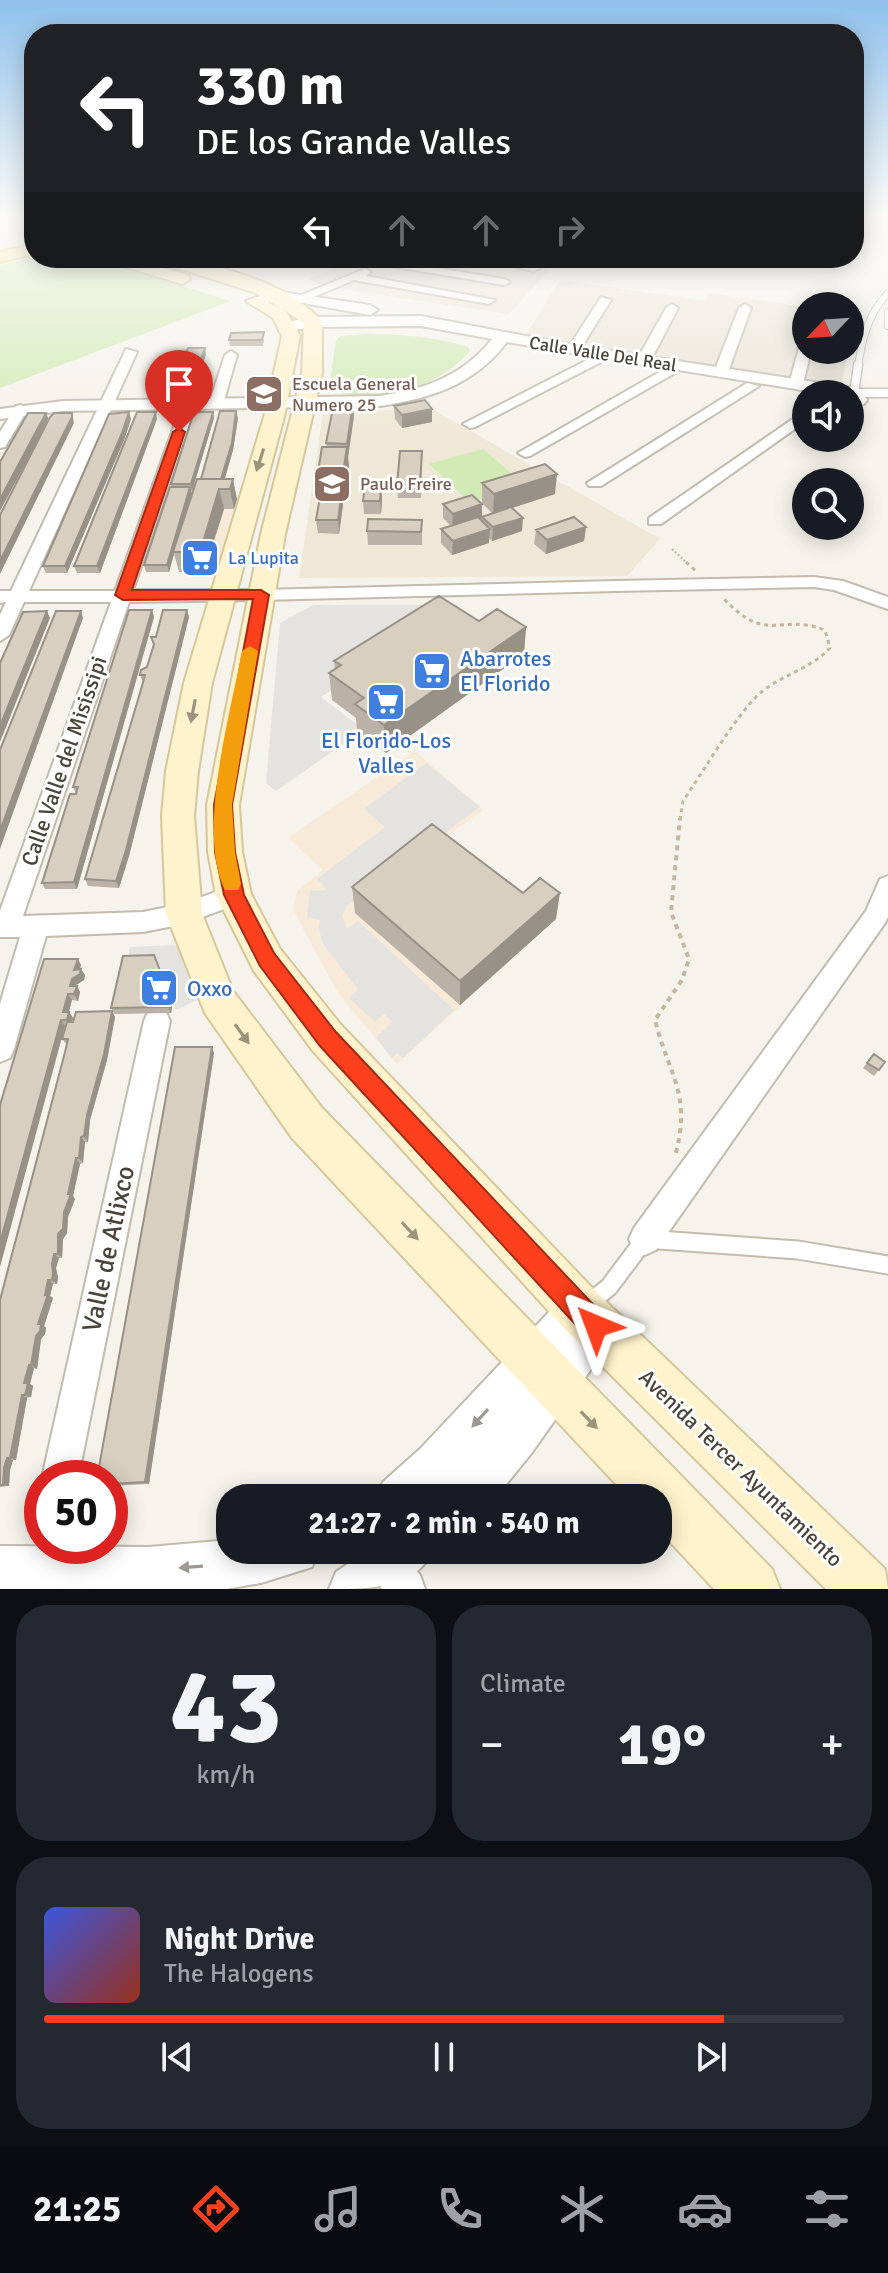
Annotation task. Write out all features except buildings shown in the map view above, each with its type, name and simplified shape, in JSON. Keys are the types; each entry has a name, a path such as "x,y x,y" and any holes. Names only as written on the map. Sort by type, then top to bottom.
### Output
{"main road":[{"path":"234,290 264,298"},
{"path":"244,290 264,298 280,315 302,330 254,479 225,595 198,683 182,771 178,816 184,914 218,1001 307,1123 752,1589"},
{"name":"Avenida Tercer Ayuntamiento","path":"302,330 306,402 273,534 223,805 225,852 234,895 267,960 327,1038 595,1308 865,1589"}],"street":[{"path":"300,298 321,290"},
{"path":"327,301 338,290"},
{"path":"413,290 486,303 497,290"},
{"path":"264,298 327,301 421,321"},
{"path":"573,350 605,300"},
{"path":"644,360 672,308"},
{"path":"721,372 745,308"},
{"name":"Calle Valle Del Real","path":"302,330 421,321 500,342 596,361 752,386 792,388"},
{"name":"Calle Valle Del Real","path":"302,330 382,330 573,350 721,372 792,387"},
{"path":"0,414 21,409 108,405 380,401 439,390 459,379 500,342"},
{"path":"0,635 9,596 70,488 131,352"},
{"path":"216,404 231,355"},
{"path":"470,424 596,361"},
{"path":"525,453 668,373"},
{"path":"595,483 752,386"},
{"name":"Calle Valle del Misissipi","path":"3,927 189,404"},
{"path":"0,444 21,409"},
{"path":"655,521 792,424"},
{"path":"616,586 814,582 837,585 888,603"},
{"path":"9,596 261,595"},
{"path":"645,1239 876,916 888,886"},
{"path":"3,927 143,922 184,914 234,895"},
{"path":"0,1049 36,926"},
{"name":"Valle de Atlixco","path":"64,1460 157,1021"},
{"path":"415,1484 543,1372 595,1308"},
{"path":"477,1484 514,1439 543,1372"},
{"path":"82,1564 187,1568 228,1564"}],"lane":[{"path":"856,380 867,325 874,308 888,293"},
{"path":"888,312 888,326"},
{"path":"864,396 888,393"},
{"path":"261,595 616,586"},
{"path":"595,1308 645,1239 798,1250 888,1265"}],"path":[{"path":"672,549 750,623 768,629 814,624 825,630 830,648 819,660 778,680 754,699 683,801 675,851 671,912 689,959 682,980 655,1020 659,1041 678,1082 683,1122 675,1159"}],"shaded area":[{"path":"348,290 531,290 509,314"},
{"path":"554,290 631,290 706,301 709,293 792,305 792,364 845,364 842,380 792,380 524,338"},
{"path":"423,404 660,539 627,576 299,578 323,413 390,410"},
{"path":"201,499 237,499 217,572 179,572"},
{"path":"313,605 458,605 457,610 321,697 359,726 351,732 355,736 276,791 266,783 280,623"},
{"path":"415,751 483,810 449,835 556,919 397,1064 338,993 293,910 297,891 323,870 288,838"},
{"path":"426,763 480,807 359,896 346,907 342,916 347,929 358,921 454,1010 403,1058 397,1053 392,1058 376,1038 392,1022 384,1014 375,1022 349,998 358,989 323,944 320,920 307,917 310,891 328,890 317,879 385,827 364,809"},
{"path":"177,946 197,1000 176,1010 156,962 127,962 130,947"}],"green space":[{"path":"0,290 196,290 231,301 0,388"},
{"path":"368,334 431,338 468,347 470,351 442,375 405,390 365,396 329,389 336,340 341,336"},
{"path":"483,449 525,485 470,502 429,464"}],"slow traffic":[{"path":"231,884 225,852 223,805 250,651"}],"place":[{"name":"Escuela General Numero 25","path":"264,394"},
{"name":"Paulo Freire","path":"332,484"},
{"name":"La Lupita","path":"200,558"},
{"name":"Abarrotes El Florido","path":"432,671"},
{"name":"El Florido-Los Valles","path":"386,702"},
{"name":"Oxxo","path":"159,988"}],"route":[{"path":"179,432 123,595 261,595 223,805 225,852 234,895 267,960 327,1038 596,1326"}]}
